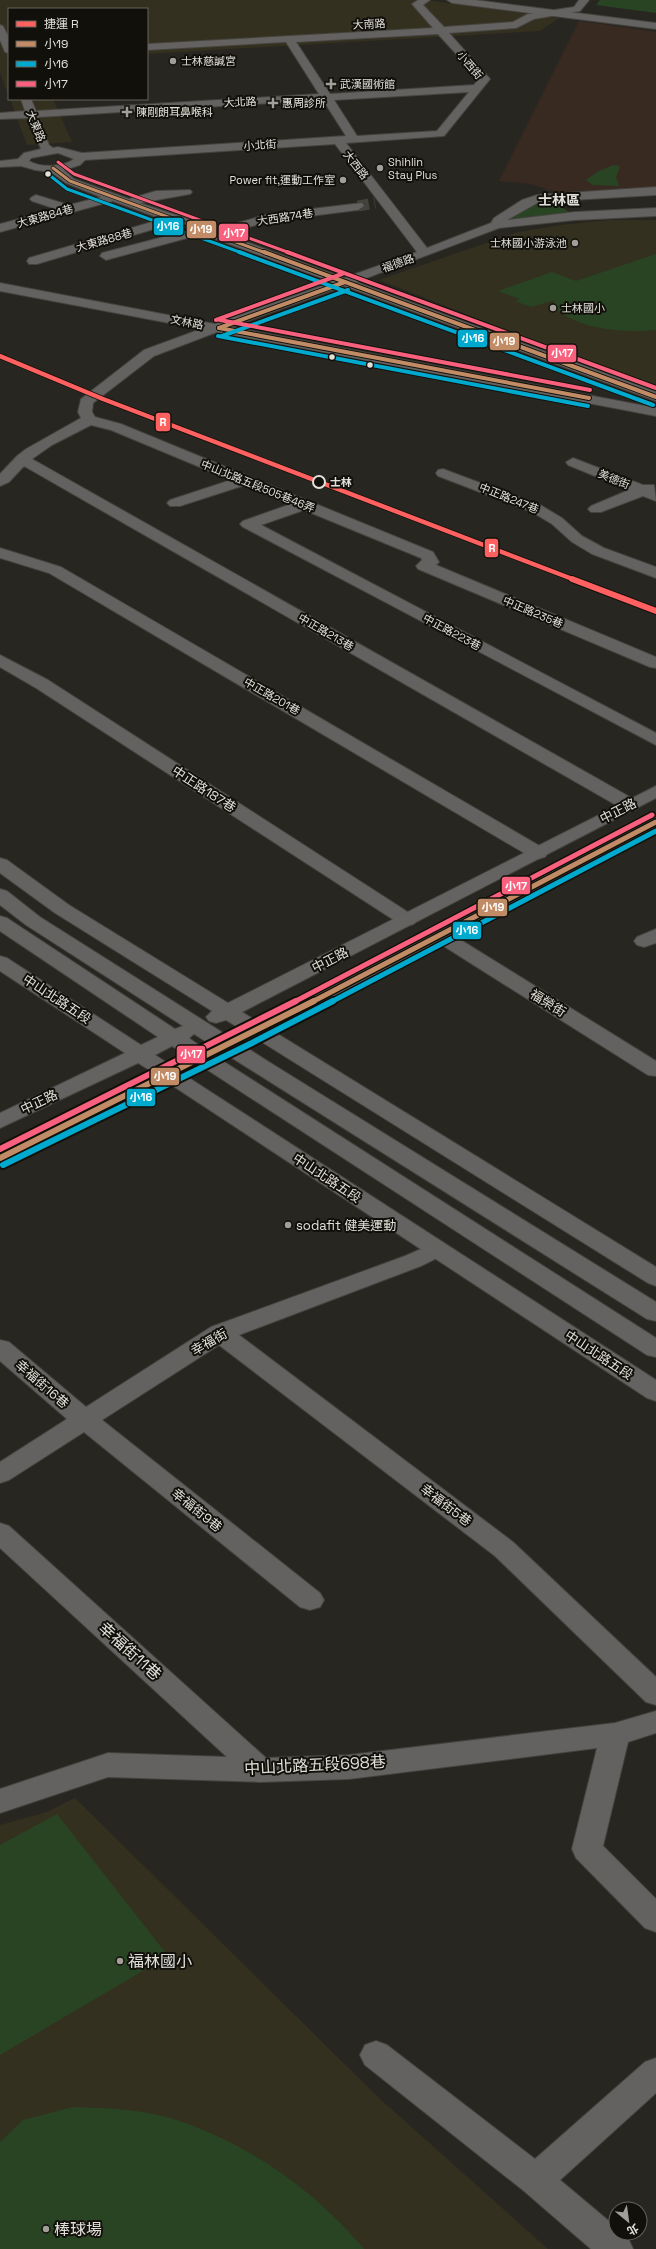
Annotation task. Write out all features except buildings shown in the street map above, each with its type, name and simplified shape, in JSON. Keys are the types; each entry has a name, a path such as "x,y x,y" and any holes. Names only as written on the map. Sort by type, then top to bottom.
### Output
{"main road":[{"path":"452,0 656,26"},
{"name":"中正路","path":"0,1120 226,1013 656,791"},
{"path":"0,1158 228,1046 441,936 656,822"},
{"path":"0,864 62,909 226,1013 656,1278"},
{"path":"0,895 33,921 228,1046 656,1313"},
{"path":"0,922 204,1058 656,1349"},
{"name":"中山北路五段","path":"0,962 170,1075 656,1392"}],"street":[{"name":"小西街","path":"425,0 417,4 485,79 479,88 462,105 440,134"},
{"name":"大南路","path":"148,47 441,32 503,27 516,25 531,16 577,9 584,0"},
{"path":"0,28 8,48"},
{"name":"大西路","path":"290,40 352,137 338,142 380,203 425,253"},
{"name":"大北路","path":"0,116 479,88"},
{"name":"大東路","path":"26,100 44,146 50,150"},
{"name":"小北街","path":"80,157 440,134"},
{"path":"0,164 22,162 30,166 52,168 74,164 78,162 80,157 72,153 50,150 28,154 24,157 22,162"},
{"path":"52,168 70,181 209,231 656,398"},
{"name":"福德路","path":"89,420 86,412 86,402 149,353 425,253 496,225 498,221 509,213 526,203 537,199 656,191"},
{"path":"129,202 156,195 186,192"},
{"name":"大東路84巷","path":"0,228 113,197"},
{"path":"36,198 68,209"},
{"name":"大西路74巷","path":"106,256 269,218 358,206"},
{"path":"496,225 582,215 656,212"},
{"name":"大東路88巷","path":"33,261 176,219"},
{"name":"文林路","path":"0,287 656,412"},
{"path":"0,482 9,476 22,459 48,441 89,420"},
{"name":"中山北路五段505巷46弄","path":"89,420 116,427 427,555"},
{"name":"中正路213巷","path":"22,459 630,805"},
{"name":"美德街","path":"573,462 652,490"},
{"name":"中正路247巷","path":"443,473 537,509 557,521 577,539 598,551 656,573"},
{"path":"175,503 246,480"},
{"path":"596,509 652,490"},
{"name":"中正路223巷","path":"303,505 248,524 656,740"},
{"name":"中正路201巷","path":"0,553 55,570 538,853"},
{"name":"中正路235巷","path":"427,555 431,562 424,566 656,663"},
{"name":"中正路187巷","path":"0,660 42,684 407,920"},
{"name":"福榮街","path":"441,936 656,1070"},
{"name":"幸福街","path":"0,1474 220,1333 413,1261 437,1249"},
{"name":"幸福街5巷","path":"220,1333 504,1549 656,1694"},
{"name":"幸福街16巷","path":"0,1348 85,1420"},
{"name":"幸福街9巷","path":"85,1420 310,1600"},
{"name":"幸福街11巷","path":"0,1533 260,1770"},
{"name":"中山北路五段698巷","path":"0,1801 108,1765 148,1764 260,1770 349,1767 615,1734 656,1722"},
{"path":"615,1734 587,1849 656,1919"},
{"path":"376,2055 536,2180 616,2249"},
{"path":"536,2180 656,2072"}],"shaded area":[{"path":"0,0 425,0 559,18 540,31 148,54 148,8 8,8 8,94 0,72"},
{"path":"579,21 656,32 656,189 563,195 531,184 499,181"},
{"path":"10,100 53,100 72,142 27,145"},
{"name":"士林國小","path":"610,220 656,220 656,385 522,336 379,280 518,232 561,225"},
{"name":"福林國小","path":"75,1798 379,2098 548,2249 0,2249 0,1825 47,1812"}],"green space":[{"path":"600,0 656,0 656,13 596,5"},
{"path":"613,165 620,166 616,177 619,186 593,185 586,180 597,172"},
{"path":"552,201 571,213 506,220 531,204"},
{"path":"656,254 656,330 615,330 587,325 563,314 553,306 555,300 531,307 515,301 520,299 498,291 552,272 576,281"},
{"path":"57,1814 168,1956 0,2055 0,1845"},
{"path":"73,2107 122,2110 158,2115 198,2128 225,2140 251,2154 300,2187 323,2206 364,2249 0,2249 0,2142 23,2120"}],"tunnel":[{"path":"358,206 375,203"}],"metro line":[{"name":"R","path":"0,356 103,399 656,611"}],"transit line":[{"name":"小17","path":"58,162 74,174 656,388"},
{"name":"小19","path":"53,168 70,181 656,397"},
{"name":"小16","path":"48,174 67,189 653,405"},
{"name":"小17","path":"216,320 342,274"},
{"name":"小19","path":"219,328 345,282"},
{"name":"小16","path":"222,336 348,290"},
{"name":"小17","path":"220,320 590,390"},
{"name":"小19","path":"219,328 589,398"},
{"name":"小16","path":"218,336 588,406"},
{"name":"小17","path":"0,1149 244,1028 652,815"},
{"name":"小19","path":"0,1158 248,1035 656,822"},
{"name":"小16","path":"3,1165 252,1043 656,831"}],"place":[{"name":"士林慈諴宮","path":"173,61"},
{"name":"武漢國術館","path":"331,84"},
{"name":"惠周診所","path":"273,103"},
{"name":"陳剛朗耳鼻喉科","path":"127,112"},
{"name":"Shihlin Stay Plus","path":"380,168"},
{"name":"Power fit,運動工作室","path":"343,180"},
{"name":"士林國小游泳池","path":"575,243"},
{"name":"士林國小","path":"553,308"},
{"name":"士林","path":"319,482"},
{"name":"sodafit 健美運動","path":"288,1225"},
{"name":"福林國小","path":"120,1961"},
{"name":"棒球場","path":"46,2229"}],"district":[{"name":"士林區","path":"559,200"}]}
